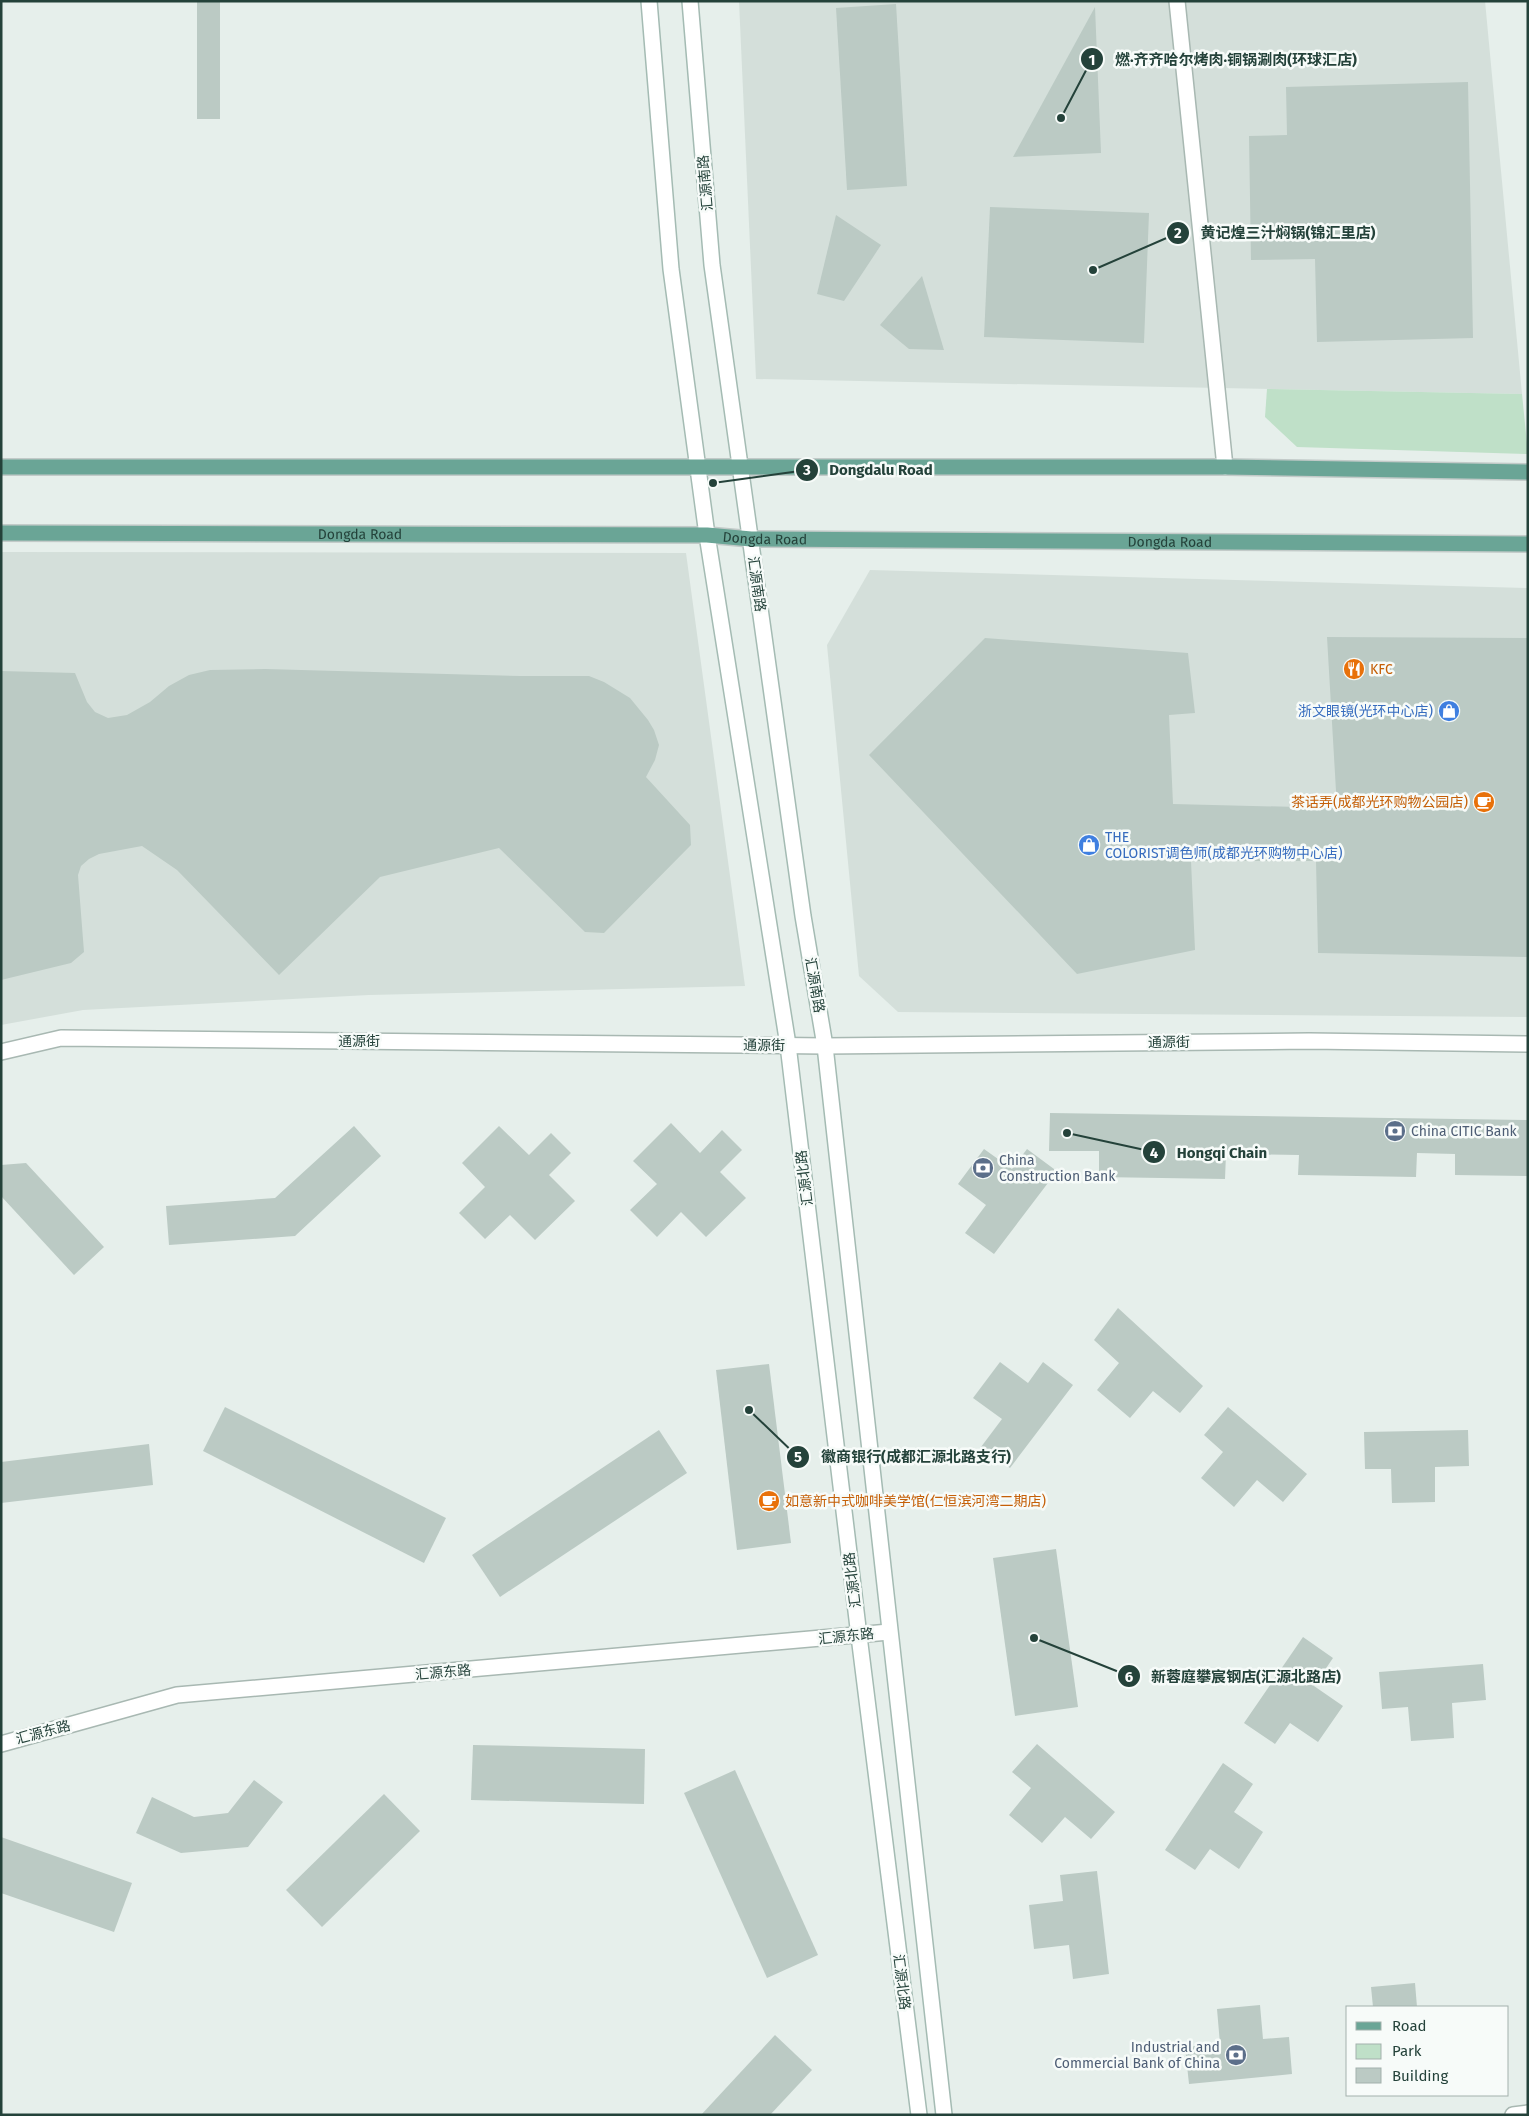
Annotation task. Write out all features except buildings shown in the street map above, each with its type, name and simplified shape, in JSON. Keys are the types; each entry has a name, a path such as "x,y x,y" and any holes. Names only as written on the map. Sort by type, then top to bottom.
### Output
{"main road":[{"path":"1,467 1225,467 1528,472"},
{"name":"Dongda Road","path":"1,533 707,535 751,539 1528,544"}],"street":[{"path":"649,1 670,270 707,535 788,1045"},
{"name":"汇源南路","path":"690,1 712,265 803,916 825,1046"},
{"path":"1177,1 1225,467"},
{"name":"通源街","path":"1,1052 61,1038 825,1046 1310,1041 1528,1044"},
{"name":"汇源北路","path":"788,1045 919,2115"},
{"name":"汇源北路","path":"825,1046 944,2115"},
{"name":"汇源东路","path":"1,1744 177,1695 890,1632"},
{"path":"1512,2115 1528,2113"}],"shaded area":[{"path":"739,1 1485,1 1522,394 756,379"},
{"path":"1,552 686,553 745,986 369,995 83,1010 1,1025"},
{"path":"870,570 1528,588 1528,1017 898,1012 859,976 827,645"}],"green space":[{"path":"1267,389 1522,394 1528,454 1297,447 1265,417"}],"place":[{"name":"燃·齐齐哈尔烤肉·铜锅涮肉(环球汇店)","path":"1061,118"},
{"name":"黄记煌三汁焖锅(锦汇里店)","path":"1093,270"},
{"name":"Dongdalu Road","path":"713,483"},
{"name":"KFC","path":"1354,669"},
{"name":"浙文眼镜(光环中心店)","path":"1449,711"},
{"name":"茶话弄(成都光环购物公园店)","path":"1484,802"},
{"name":"THE COLORIST调色师(成都光环购物中心店)","path":"1089,845"},
{"name":"China CITIC Bank","path":"1395,1131"},
{"name":"Hongqi Chain","path":"1067,1133"},
{"name":"China Construction Bank","path":"983,1168"},
{"name":"徽商银行(成都汇源北路支行)","path":"749,1410"},
{"name":"如意新中式咖啡美学馆(仁恒滨河湾二期店)","path":"769,1501"},
{"name":"新蓉庭攀宸钢店(汇源北路店)","path":"1034,1638"},
{"name":"Industrial and Commercial Bank of China","path":"1236,2055"}]}
